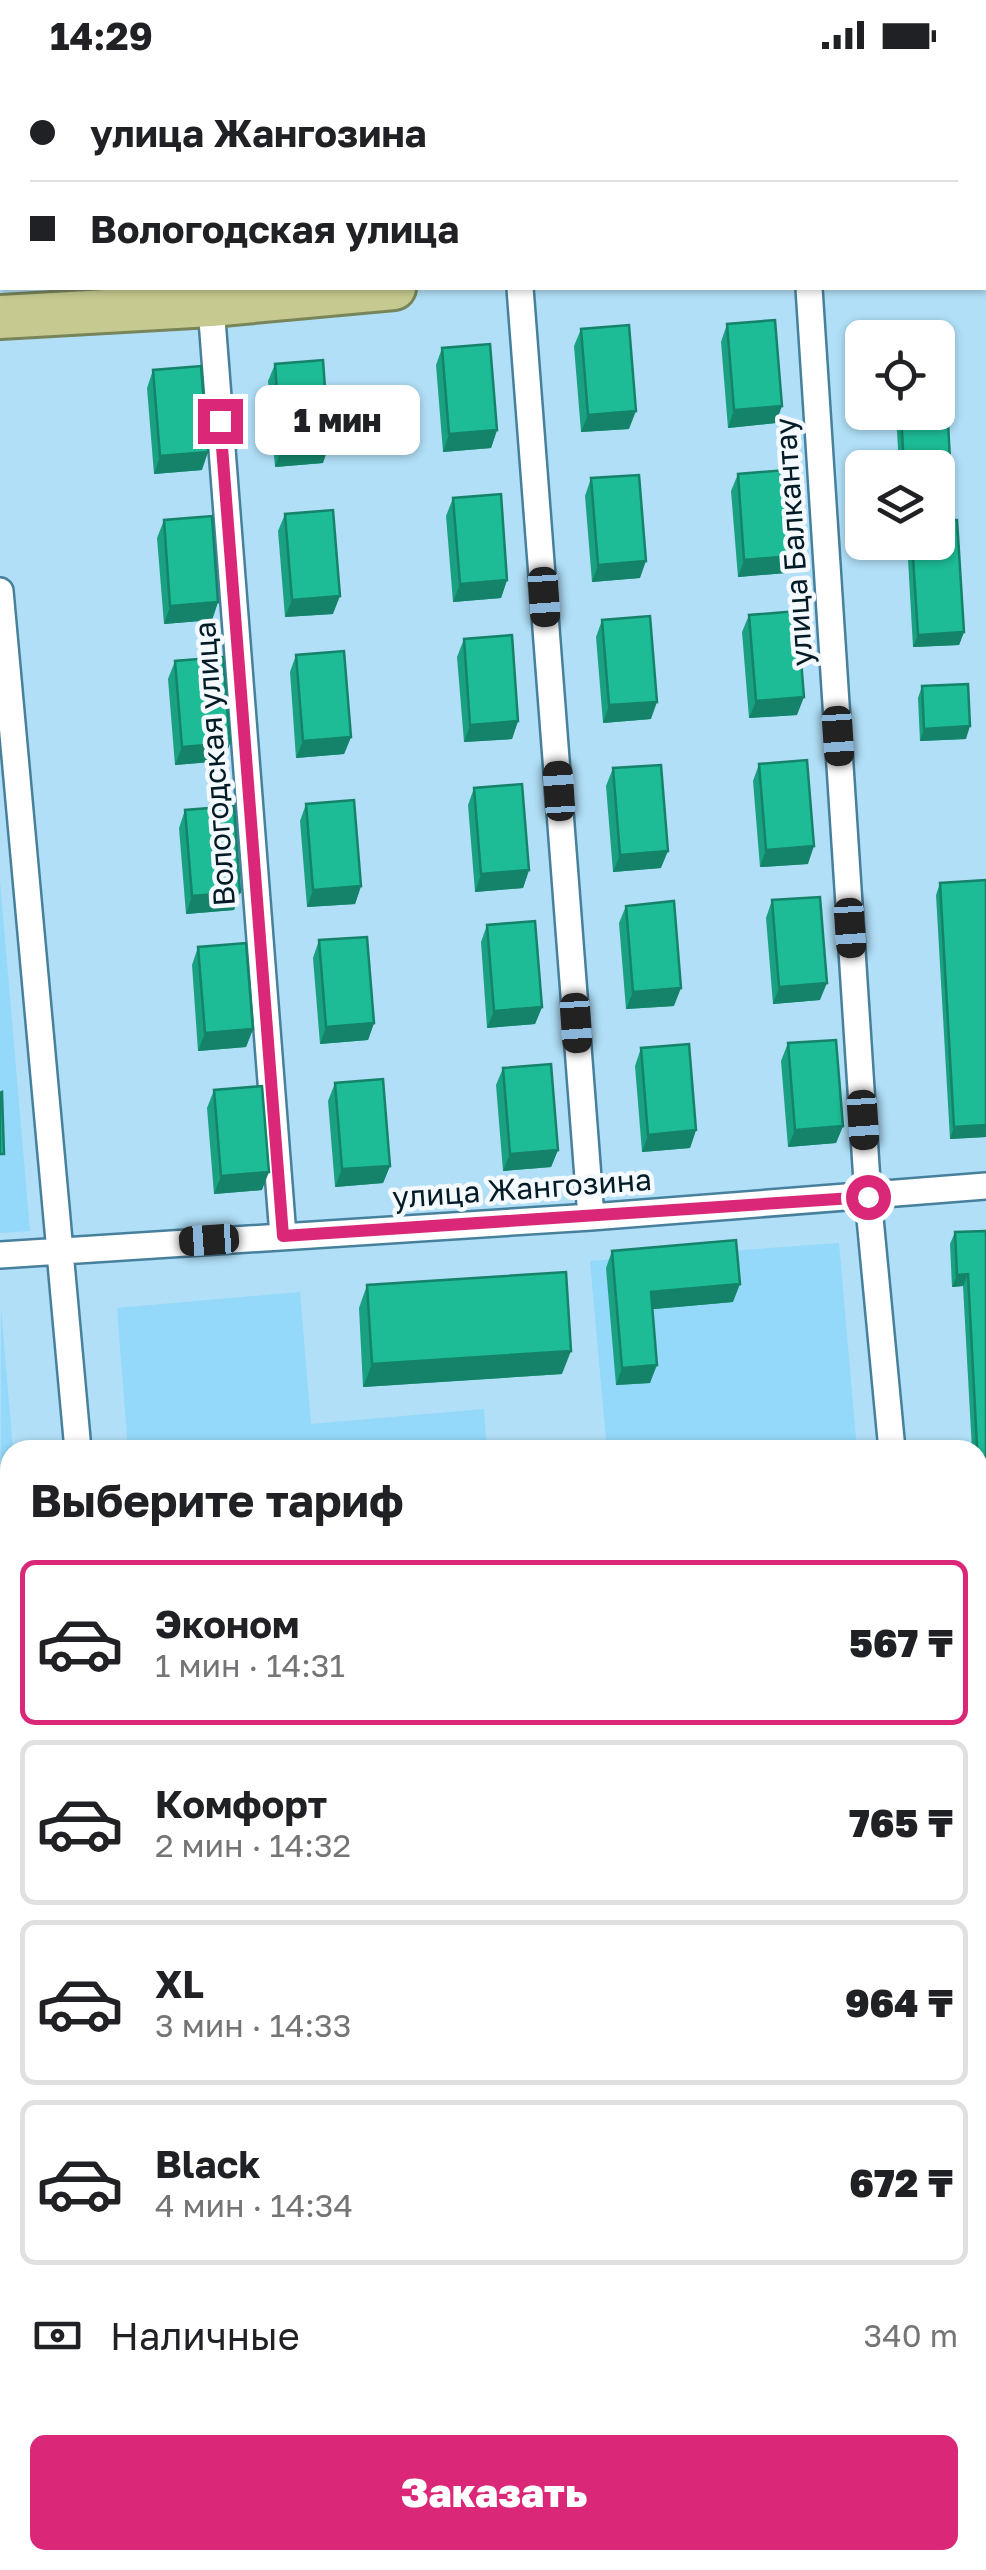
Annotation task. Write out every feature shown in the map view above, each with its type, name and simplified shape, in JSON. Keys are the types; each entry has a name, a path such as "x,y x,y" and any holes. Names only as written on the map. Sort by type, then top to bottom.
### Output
{"highway":[{"path":"0,317 210,296 348,290"}],"street":[{"path":"520,290 592,1217"},
{"name":"улица Балкантау","path":"809,290 868,1197 891,1440"},
{"name":"Вологодская улица","path":"210,296 283,1236"},
{"path":"0,591 77,1440"},
{"name":"улица Жангозина","path":"0,1254 592,1217 986,1186"}],"shaded area":[{"path":"0,881 30,1231 0,1233"},
{"path":"839,1243 856,1440 606,1440 590,1261"},
{"path":"300,1292 311,1424 484,1409 486,1440 127,1440 117,1308"},
{"path":"1,1309 12,1440 1,1440"}],"building":[{"path":"775,320 782,406 734,410 727,324"},
{"path":"629,325 636,411 588,415 581,329"},
{"path":"490,344 497,430 449,434 442,348"},
{"path":"323,360 329,446 281,450 275,364"},
{"path":"201,366 208,452 160,456 153,370"},
{"path":"902,430 948,430 949,450 903,450"},
{"path":"786,470 792,556 744,560 738,474"},
{"path":"639,475 646,561 598,565 591,478"},
{"path":"501,494 507,580 460,584 453,498"},
{"path":"333,510 340,596 292,600 285,514"},
{"path":"212,516 218,602 170,606 164,520"},
{"path":"957,520 964,632 918,635 913,560 955,560"},
{"path":"797,611 804,697 756,701 749,615"},
{"path":"650,616 657,702 609,705 602,620"},
{"path":"512,635 518,721 470,725 464,639"},
{"path":"344,651 351,737 303,741 296,655"},
{"path":"223,657 230,743 182,747 175,661"},
{"path":"968,684 970,726 924,729 922,686"},
{"path":"807,760 814,846 766,850 759,764"},
{"path":"661,765 668,851 620,855 613,768"},
{"path":"522,784 529,870 481,874 474,788"},
{"path":"354,800 361,886 313,890 306,804"},
{"path":"234,806 240,892 192,896 185,810"},
{"path":"986,880 986,1125 954,1127 940,883"},
{"path":"820,897 827,983 779,987 772,900"},
{"path":"674,901 681,988 633,992 626,906"},
{"path":"535,921 542,1007 494,1011 487,925"},
{"path":"367,937 374,1023 326,1027 319,940"},
{"path":"246,943 253,1029 205,1033 198,947"},
{"path":"836,1040 843,1126 795,1130 788,1043"},
{"path":"689,1044 696,1130 648,1135 641,1048"},
{"path":"551,1064 558,1150 510,1154 503,1068"},
{"path":"383,1079 390,1166 342,1169 335,1083"},
{"path":"262,1086 269,1172 221,1176 214,1090"},
{"path":"0,1093 4,1154 0,1154"},
{"path":"986,1231 986,1440 977,1440 968,1274 957,1275 955,1232"},
{"path":"736,1240 740,1284 651,1292 657,1365 622,1368 612,1251"},
{"path":"566,1272 571,1351 372,1364 367,1285"}],"route":[{"path":"220,421 283,1236 868,1197"}]}
